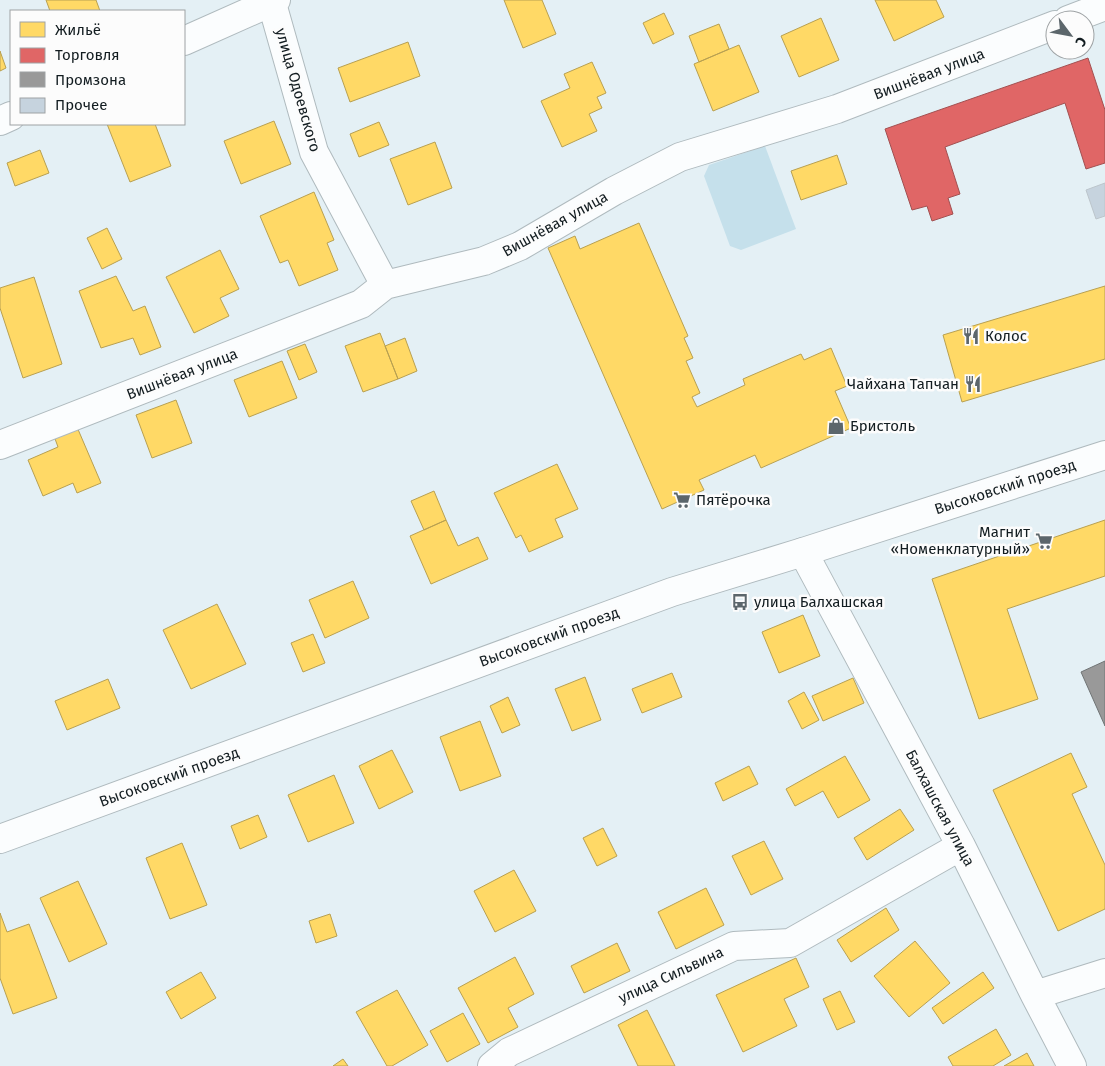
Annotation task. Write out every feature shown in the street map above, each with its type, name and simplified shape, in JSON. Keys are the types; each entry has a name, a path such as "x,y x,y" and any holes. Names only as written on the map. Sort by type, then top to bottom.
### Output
{"street":[{"path":"185,41 273,1"},
{"name":"улица Одоевского","path":"273,1 314,152 386,285"},
{"name":"Вишнёвая улица","path":"0,446 361,304 386,285 484,261 520,246 614,191 680,157 837,109 1045,29"},
{"name":"Высоковский проезд","path":"0,839 672,592 1105,455"},
{"name":"Балхашская улица","path":"803,552 961,846 1035,996 1072,1066"},
{"name":"улица Сильвина","path":"492,1066 509,1052 734,946 790,943 961,846"},
{"path":"1035,996 1105,973"}],"shaded area":[{"path":"765,146 796,229 741,250 730,246 704,176 709,165"}],"building: Жильё":[{"path":"46,0 96,0 100,10 50,10"},
{"path":"504,0 542,0 556,34 523,48"},
{"path":"875,0 936,0 944,17 894,41"},
{"path":"664,13 674,34 653,44 643,23"},
{"path":"821,18 839,60 799,77 781,36"},
{"path":"719,24 729,49 699,62 689,36"},
{"path":"408,42 420,76 350,102 338,68"},
{"path":"739,45 759,92 713,111 694,64"},
{"path":"0,51 6,68 0,71"},
{"path":"592,62 606,93 597,97 602,108 589,114 597,131 562,147 541,101 570,88 564,74"},
{"path":"274,121 291,164 241,184 224,141"},
{"path":"379,122 389,145 359,157 350,134"},
{"path":"107,125 155,125 171,166 130,182"},
{"path":"435,142 452,188 408,205 390,159"},
{"path":"40,150 49,173 15,186 7,163"},
{"path":"837,155 847,184 801,200 791,171"},
{"path":"314,192 334,240 327,243 338,270 299,286 288,260 280,263 260,216"},
{"path":"639,223 688,336 684,338 693,358 686,361 700,393 692,397 697,407 745,385 743,379 801,354 804,360 831,348 847,386 835,391 851,428 761,468 755,455 699,480 704,490 662,509 548,248 575,236 580,249"},
{"path":"107,228 122,259 102,269 87,238"},
{"path":"220,250 239,289 220,298 229,316 194,333 166,277"},
{"path":"116,276 133,311 145,306 161,347 140,355 133,338 101,348 79,291"},
{"path":"34,277 62,364 23,378 0,308 0,288"},
{"path":"1105,286 1105,359 962,402 943,335"},
{"path":"380,333 398,379 363,392 345,346"},
{"path":"405,338 417,371 398,379 385,346"},
{"path":"305,344 317,372 299,380 287,351"},
{"path":"282,361 297,398 249,417 234,380"},
{"path":"176,400 192,443 152,458 136,415"},
{"path":"77,427 101,483 77,493 73,483 43,496 28,460 58,447 54,436"},
{"path":"557,464 578,509 555,519 563,537 529,552 521,535 516,538 494,493"},
{"path":"434,491 446,520 424,530 411,501"},
{"path":"446,520 458,546 478,537 488,559 431,584 410,536"},
{"path":"1105,520 1105,576 1007,609 1038,699 979,719 932,579"},
{"path":"353,581 369,618 325,638 309,600"},
{"path":"217,604 246,664 191,689 163,630"},
{"path":"803,615 820,656 779,673 762,632"},
{"path":"313,634 325,663 303,672 291,643"},
{"path":"672,673 682,697 642,713 632,689"},
{"path":"585,677 601,720 572,731 555,689"},
{"path":"853,678 864,703 823,721 812,696"},
{"path":"108,679 120,708 67,730 55,701"},
{"path":"804,692 819,720 802,729 788,701"},
{"path":"508,697 520,725 502,733 490,706"},
{"path":"480,721 501,776 460,791 440,737"},
{"path":"392,750 413,792 379,809 359,766"},
{"path":"1071,753 1087,787 1072,794 1105,865 1105,909 1058,931 993,790"},
{"path":"845,756 870,800 838,818 823,791 795,806 786,789"},
{"path":"749,766 758,784 723,801 715,783"},
{"path":"334,775 354,823 308,842 288,795"},
{"path":"900,809 914,830 867,860 854,838"},
{"path":"258,815 267,837 240,849 231,826"},
{"path":"603,828 617,856 597,866 583,838"},
{"path":"764,841 783,879 751,895 732,856"},
{"path":"182,843 207,905 170,919 146,858"},
{"path":"514,870 536,911 495,932 474,891"},
{"path":"78,881 107,944 69,962 40,898"},
{"path":"706,888 724,925 676,949 658,912"},
{"path":"886,908 899,930 851,962 837,940"},
{"path":"0,913 7,932 29,924 57,998 13,1014 0,978"},
{"path":"330,914 337,936 316,943 309,921"},
{"path":"915,941 950,983 909,1017 874,976"},
{"path":"617,943 630,971 584,993 571,966"},
{"path":"515,957 534,994 508,1008 518,1027 488,1043 458,988"},
{"path":"796,958 809,987 784,999 797,1026 743,1052 716,995"},
{"path":"201,972 216,998 181,1019 166,992"},
{"path":"983,972 994,988 943,1024 932,1008"},
{"path":"397,990 428,1045 392,1066 387,1066 356,1012"},
{"path":"840,991 855,1022 837,1030 823,999"},
{"path":"647,1010 675,1066 638,1066 618,1025"},
{"path":"463,1013 480,1044 447,1062 430,1031"},
{"path":"996,1029 1011,1055 993,1066 953,1066 948,1057"},
{"path":"1027,1053 1034,1066 1004,1066"},
{"path":"343,1059 348,1066 333,1066"}],"building: Торговля":[{"path":"1082,60 1089,60 1105,110 1105,163 1086,169 1065,103 945,147 960,194 948,198 953,214 932,221 927,206 912,210 885,129"}],"building: Промзона":[{"path":"1105,661 1105,726 1081,672"}],"building: Прочее":[{"path":"1105,183 1105,216 1096,219 1086,190"}],"place":[{"name":"Колос","path":"971,336"},
{"name":"Чайхана Тапчан","path":"973,384"},
{"name":"Бристоль","path":"836,426"},
{"name":"Пятёрочка","path":"682,500"},
{"name":"Магнит «Номенклатурный»","path":"1044,541"},
{"name":"улица Балхашская","path":"740,602"}]}
